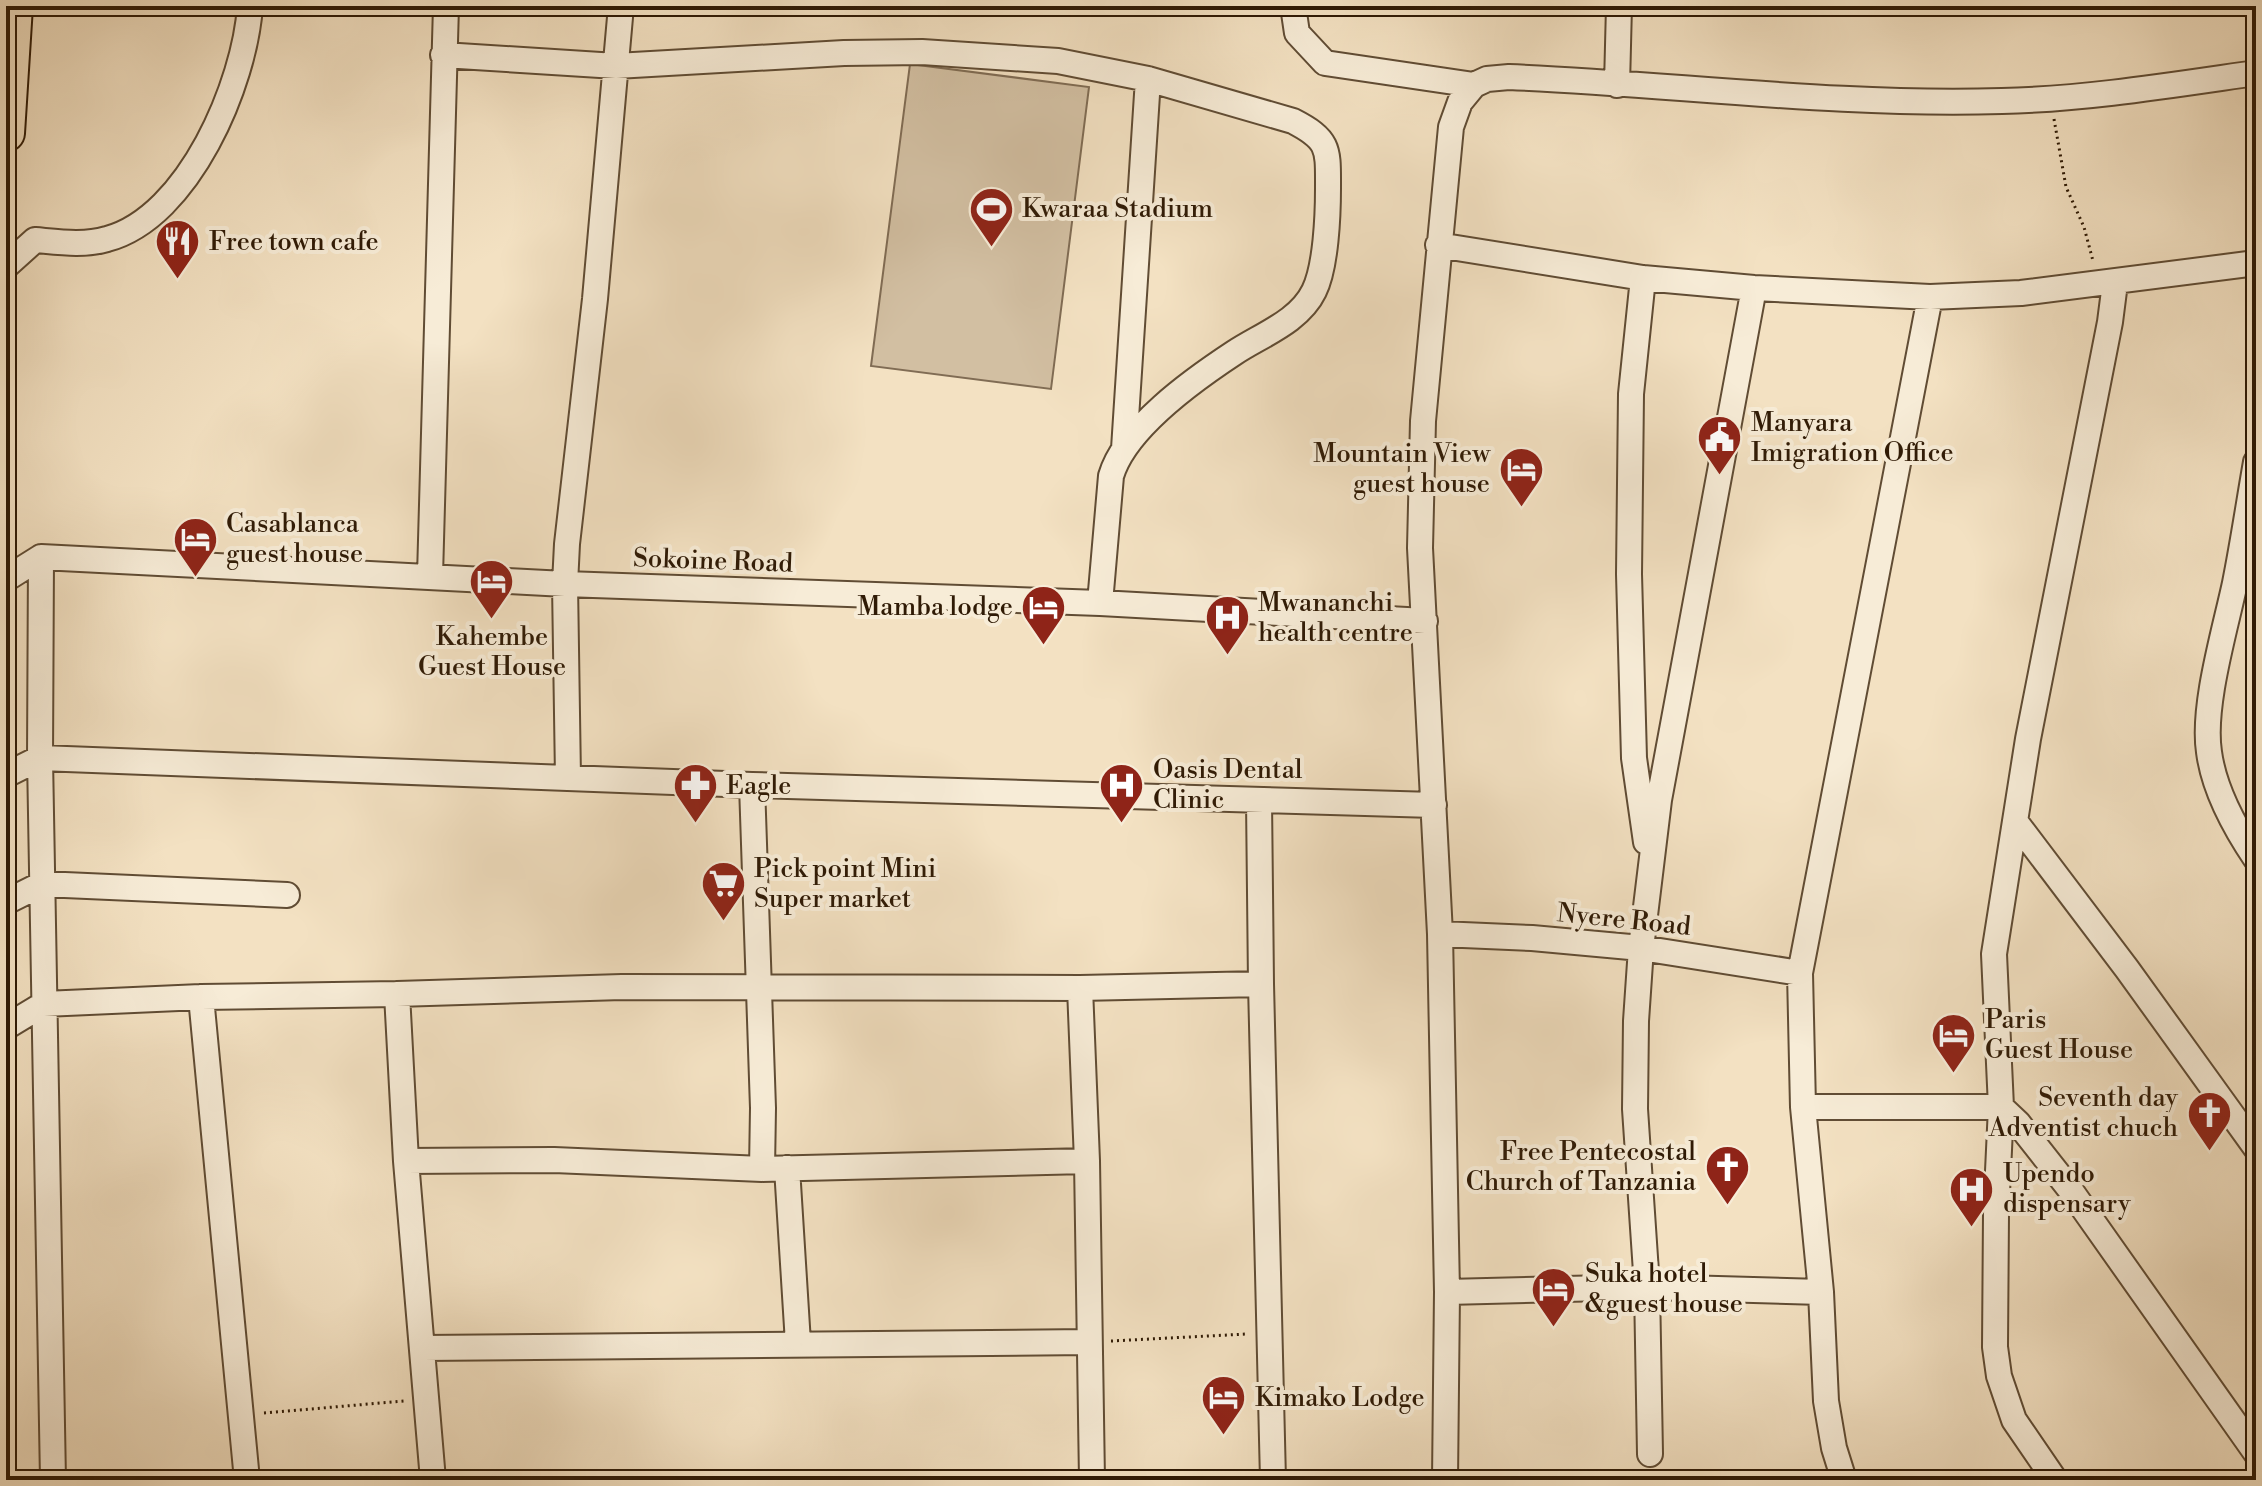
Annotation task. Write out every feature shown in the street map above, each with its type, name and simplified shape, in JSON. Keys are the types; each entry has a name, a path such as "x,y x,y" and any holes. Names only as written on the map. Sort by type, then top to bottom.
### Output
{"highway":[{"path":"6,133 14,6"}],"street":[{"path":"6,266 35,240 106,240 136,226 164,203 192,171 237,77 248,32 250,6"},
{"path":"430,576 446,6"},
{"path":"568,778 565,584 571,494 584,402 621,6"},
{"path":"1293,6 1297,33 1325,63 1474,85"},
{"path":"1617,85 1619,6"},
{"path":"443,55 616,66 753,56 922,52 1058,61 1148,79 1293,121 1313,131 1328,151 1328,211 1315,290 1301,309 1281,325 1232,354 1177,396 1143,426 1115,461 1111,476 1100,603"},
{"path":"1445,1480 1447,1292 1440,934 1420,548 1423,421 1438,245 1451,127 1460,102 1474,85 1487,79 1509,77 1806,97 1999,101 2051,99 2256,73"},
{"path":"1124,449 1148,79"},
{"path":"1438,245 1643,278 1754,288 1930,297 2021,293 2256,263"},
{"path":"1643,278 1631,394 1629,574 1634,758 1650,868"},
{"path":"2055,1480 2014,1420 1999,1376 1995,1347 2001,1107 1994,954 2040,672 2110,322 2106,284"},
{"path":"1650,1454 1647,1287 1635,1109 1641,948 1650,868 1682,671 1754,288"},
{"path":"1844,1480 1834,1448 1826,1401 1821,1292 1803,1107 1800,973 1930,297"},
{"path":"2256,462 2219,653 2208,729 2209,753 2222,797 2256,859"},
{"path":"6,579 41,557"},
{"path":"41,557 40,758 53,1480"},
{"name":"Sokoine Road","path":"41,557 565,584 1100,603 1425,621"},
{"path":"6,775 40,758 752,785 1434,805"},
{"path":"752,785 763,1108 762,1169"},
{"path":"1259,800 1273,1480"},
{"path":"2015,821 2256,1148"},
{"path":"6,902 42,884 287,895"},
{"name":"Nyere Road","path":"1440,934 1532,938 1641,948 1800,973"},
{"path":"6,1027 44,1004 201,997 622,987 1080,988 1261,984"},
{"path":"1080,988 1087,1161 1092,1480"},
{"path":"397,994 406,1161 433,1480"},
{"path":"201,997 247,1480"},
{"path":"1803,1107 2001,1107 2069,1188 2256,1453"},
{"path":"406,1161 554,1160 762,1169 1087,1161"},
{"path":"787,1168 798,1343"},
{"path":"1447,1292 1647,1287 1821,1292"},
{"path":"423,1348 1089,1342"}],"path":[{"path":"2051,99 2070,199 2106,284"},
{"path":"1089,1342 1271,1333"},
{"path":"242,1415 428,1401"}],"shaded area":[{"path":"910,64 1089,87 1051,389 871,366"}],"place":[{"name":"Kwaraa Stadium","path":"991,248"},
{"name":"Free town cafe","path":"178,281"},
{"name":"Manyara Imigration Office","path":"1720,477"},
{"name":"Mountain View guest house","path":"1521,508"},
{"name":"Casablanca guest house","path":"195,578"},
{"name":"Kahembe Guest House","path":"492,621"},
{"name":"Mamba lodge","path":"1044,646"},
{"name":"Mwananchi health centre","path":"1227,657"},
{"name":"Oasis Dental Clinic","path":"1122,824"},
{"name":"Eagle","path":"695,825"},
{"name":"Pick point Mini Super market","path":"723,923"},
{"name":"Paris Guest House","path":"1954,1074"},
{"name":"Seventh day Adventist chuch","path":"2209,1152"},
{"name":"Free Pentecostal Church of Tanzania","path":"1727,1206"},
{"name":"Upendo dispensary","path":"1972,1228"},
{"name":"Suka hotel &guest house","path":"1554,1328"},
{"name":"Kimako Lodge","path":"1224,1437"}]}
